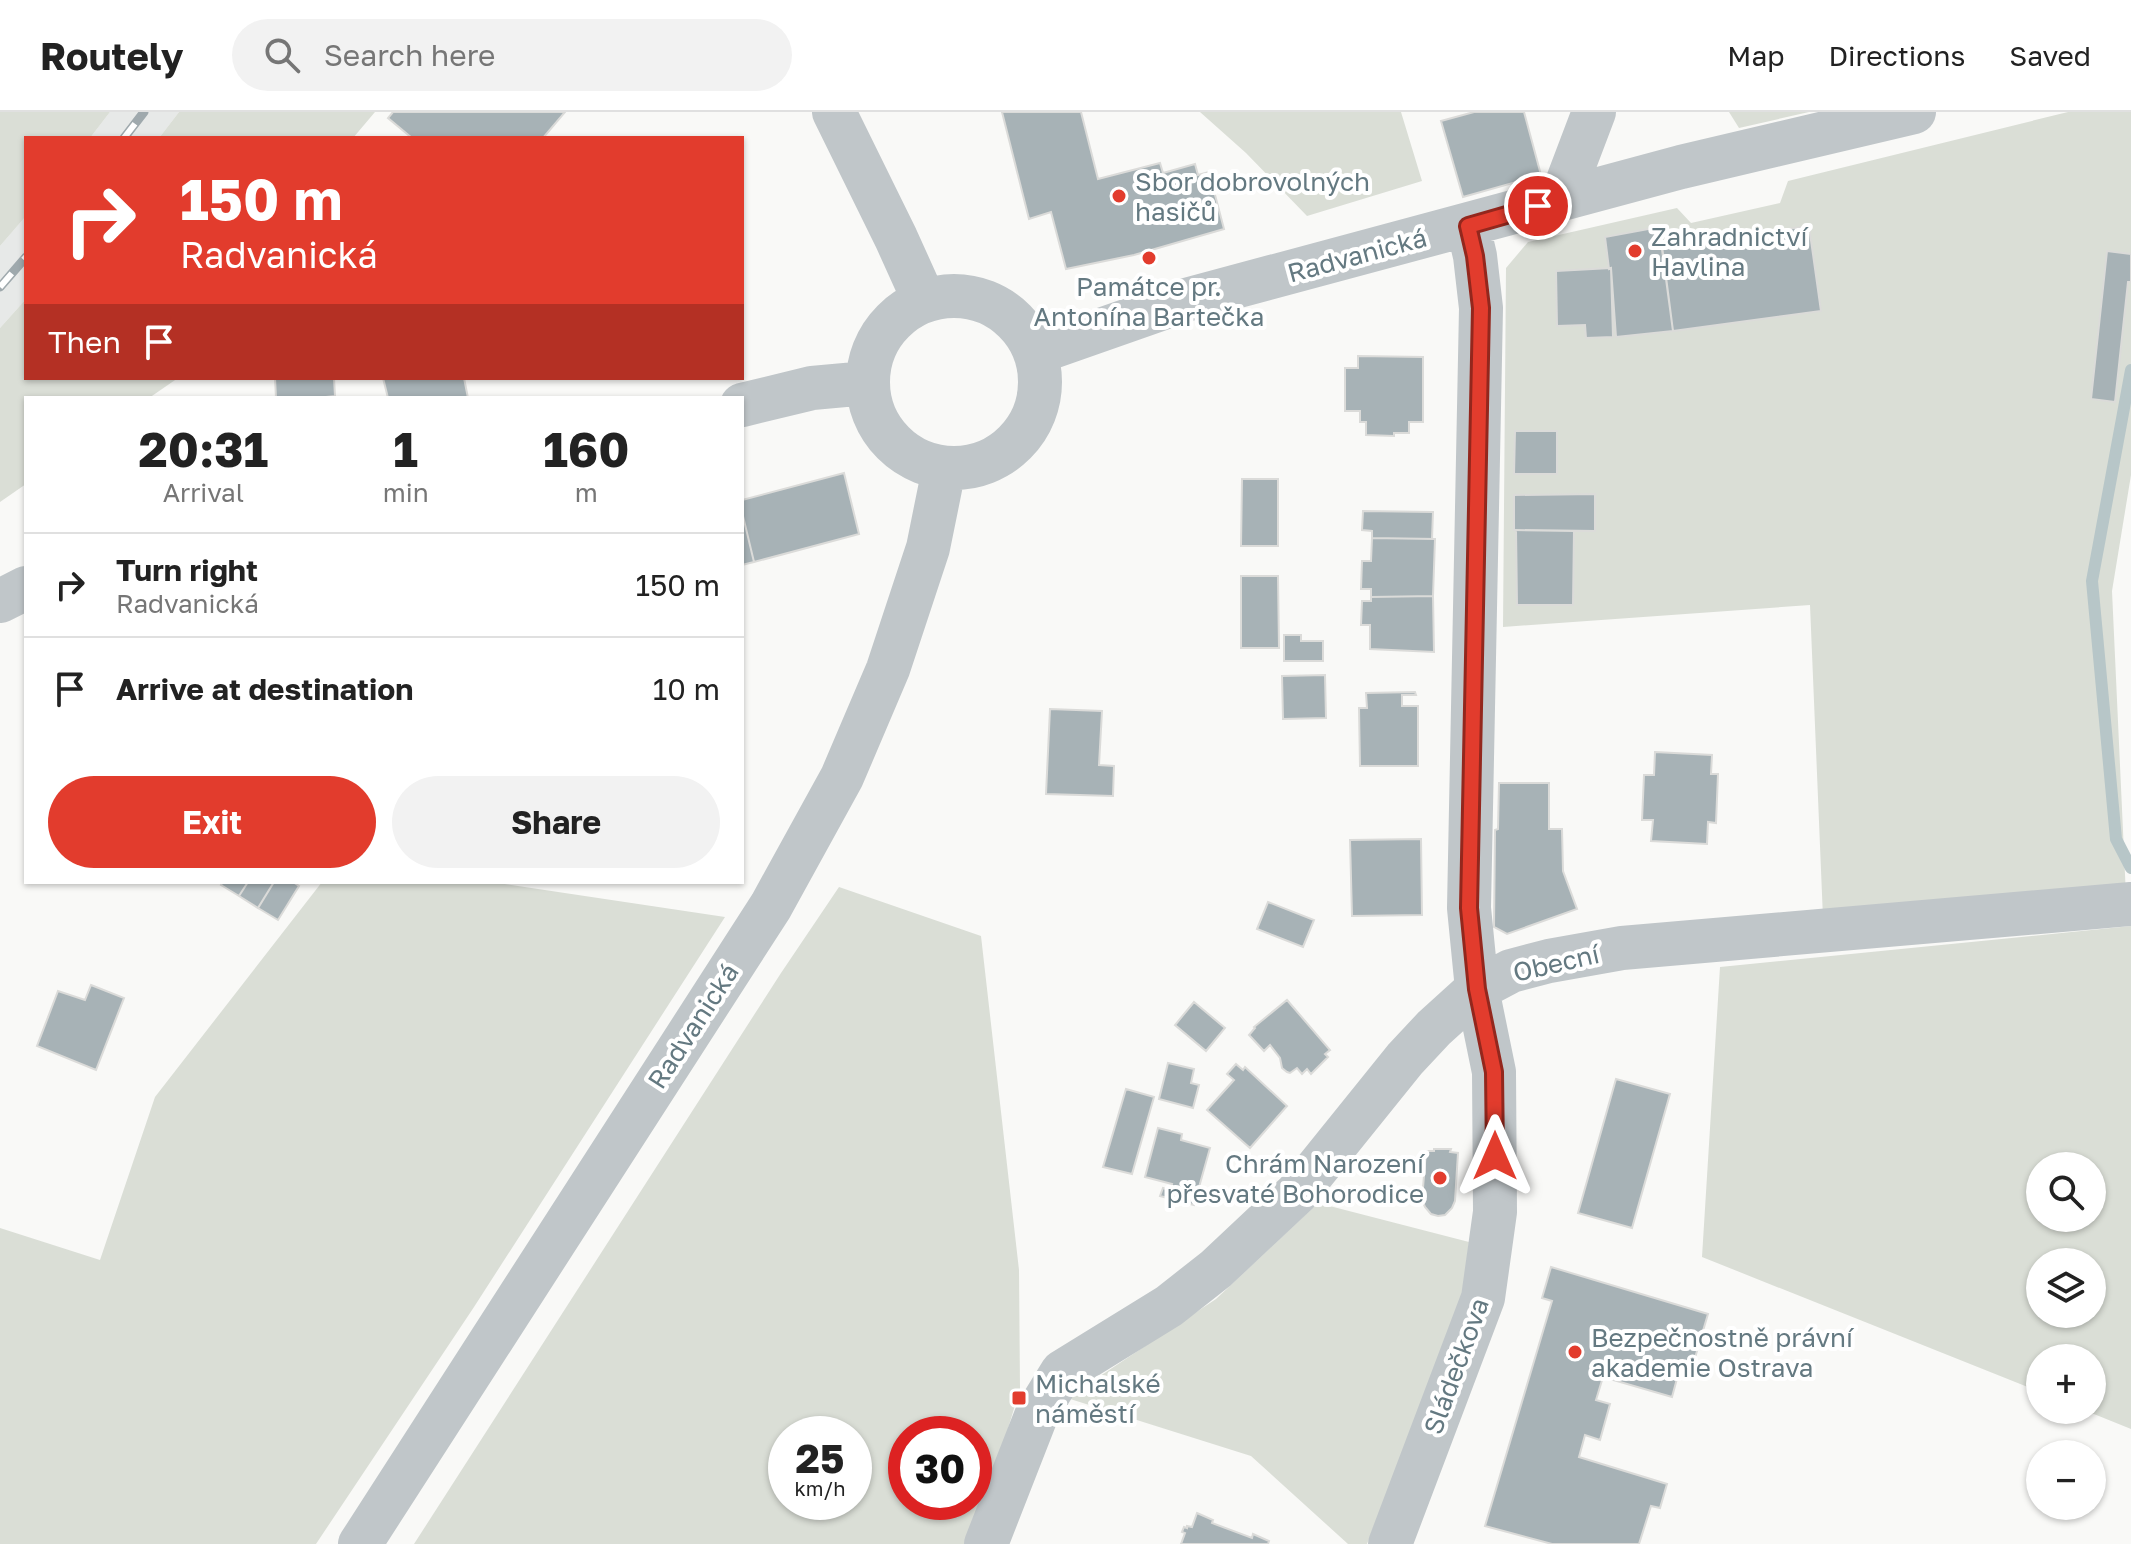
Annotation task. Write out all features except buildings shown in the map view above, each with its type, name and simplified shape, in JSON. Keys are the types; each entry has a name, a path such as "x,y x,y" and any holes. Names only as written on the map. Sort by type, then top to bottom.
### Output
{"street":[{"path":"834,112 924,300"},
{"path":"1561,199 1594,112"},
{"name":"Radvanická","path":"1035,353 1173,304 1681,167 1914,112"},
{"name":"Sládečkova","path":"1390,1544 1483,1298 1495,1212 1494,1072 1477,989 1469,908 1481,308 1468,226"},
{"path":"947,295 971,296 993,305 1013,318 1028,337 1035,353 1040,386 1034,413 1021,437 1000,455 975,466 944,469 917,461 890,442 873,415 867,383 870,357 882,333 900,313 924,300 947,295"},
{"path":"744,405 812,388 867,383"},
{"name":"Radvanická","path":"360,1544 771,906 842,777 893,654 928,548 944,469"},
{"path":"0,601 24,589"},
{"name":"Obecní","path":"986,1544 1038,1411 1062,1372 1169,1306 1216,1269 1297,1193 1405,1059 1477,989 1511,971 1622,948 2131,904"}],"shaded area":[{"path":"0,112 110,112 92,136 24,136 24,218 0,246"},
{"path":"110,112 179,112 161,136 92,136"},
{"path":"179,112 375,112 355,136 161,136"},
{"path":"1200,112 1401,112 1422,181 1307,216 1246,153"},
{"path":"1729,112 1809,112 1739,128"},
{"path":"2068,112 2131,112 2131,475 2112,591 2126,896 1823,918 1810,605 1503,627 1506,268 1528,242 1677,208 1691,223 1780,203 1788,181"},
{"path":"24,218 24,301 0,328 0,246"},
{"path":"24,301 24,380 175,380 152,396 24,396 24,485 0,502 0,328"},
{"path":"320,884 504,884 725,917 474,1307 316,1544 0,1544 0,1228 100,1260 155,1097"},
{"path":"839,887 981,936 1019,1270 1020,1389 992,1481 992,1416 888,1416 888,1520 980,1520 973,1544 414,1544"},
{"path":"2131,926 2131,1429 2106,1419 2106,1344 2026,1344 2026,1386 1702,1257 1720,967"},
{"path":"1318,1203 1469,1242 1462,1299 1367,1544 1348,1544 1251,1456 1067,1398 1216,1299"}],"waterway":[{"path":"2131,370 2092,581 2116,839 2131,868"}],"railway":[{"path":"126,136 144,112"},
{"path":"0,287 24,259"}],"place":[{"name":"Sbor dobrovolných hasičů","path":"1119,196"},
{"name":"Zahradnictví Havlina","path":"1635,251"},
{"name":"Památce pr. Antonína Bartečka","path":"1149,258"},
{"name":"Chrám Narození přesvaté Bohorodice","path":"1440,1178"},
{"name":"Bezpečnostně právní akademie Ostrava","path":"1575,1352"},
{"name":"Michalské náměstí","path":"1019,1398"}],"route":[{"path":"1495,1156 1494,1072 1477,989 1469,908 1481,308 1468,226 1538,206"}]}
